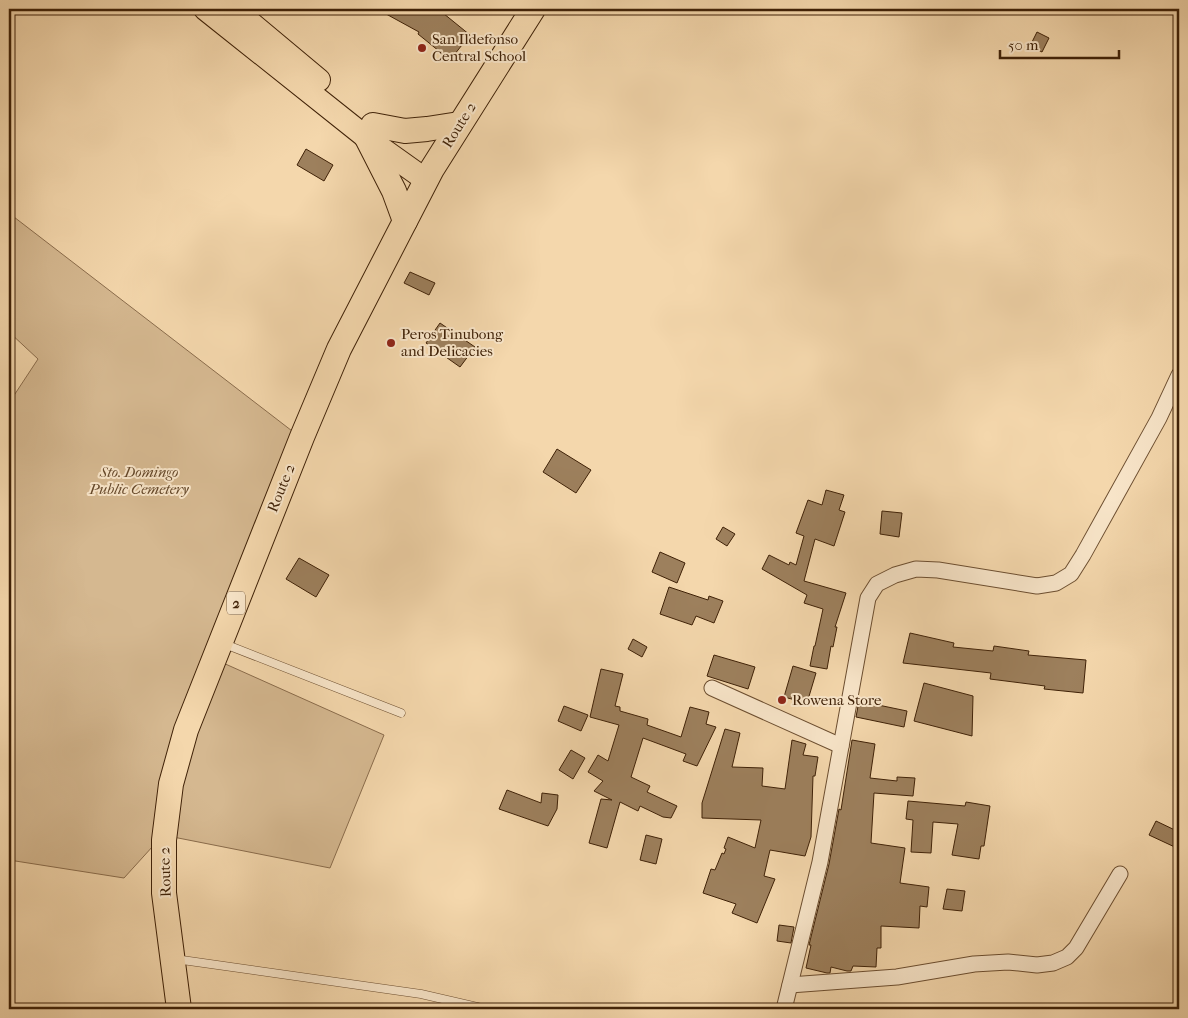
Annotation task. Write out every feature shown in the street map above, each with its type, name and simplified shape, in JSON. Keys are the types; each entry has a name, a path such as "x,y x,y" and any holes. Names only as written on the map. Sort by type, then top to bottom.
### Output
{"highway":[{"name":"Route 2","path":"179,1009 164,892 164,840 171,784 186,730 302,437 339,349 429,174 533,9"},
{"path":"405,221 370,132 405,131 459,124"}],"main road":[{"path":"205,9 429,174"},
{"path":"234,9 370,132"}],"street":[{"path":"784,1009 820,862 868,598 877,584 895,575 916,569 938,570 1037,586 1056,583 1071,574 1084,555 1160,418 1179,375"},
{"path":"712,688 841,746"},
{"path":"790,985 897,977 974,964 1008,962 1038,965 1053,963 1067,957 1076,948 1120,874"}],"lane":[{"path":"220,642 401,713"},
{"path":"173,958 421,994 486,1009"}],"green space":[{"name":"Sto. Domingo Public Cemetery","path":"14,217 296,434 212,658 384,735 330,868 163,835 124,878 9,860 9,403 38,359 9,332 9,235"}],"building":[{"path":"377,9 438,9 470,35 450,60 418,34 419,32"},
{"path":"1037,32 1049,38 1042,52 1030,46"},
{"path":"306,149 333,165 324,181 297,165"},
{"path":"410,272 435,283 429,295 404,283"},
{"path":"440,323 475,347 460,367 426,343"},
{"path":"557,449 591,470 576,493 543,472"},
{"path":"826,490 844,495 839,510 845,512 834,546 815,539 804,581 846,593 835,627 837,627 827,669 810,666 823,609 804,603 807,595 762,569 769,555 789,565 790,562 796,565 804,536 796,533 808,500 822,505"},
{"path":"882,511 902,513 899,537 880,534"},
{"path":"723,527 735,534 727,546 716,539"},
{"path":"660,552 685,563 677,583 652,572"},
{"path":"299,558 329,575 316,597 286,579"},
{"path":"669,587 708,600 709,596 723,601 714,623 696,616 692,625 660,614"},
{"path":"910,633 954,643 953,647 993,651 994,646 1029,651 1028,655 1086,660 1083,693 1044,689 1045,686 990,679 991,673 903,663"},
{"path":"633,639 647,647 642,657 628,649"},
{"path":"714,655 755,667 748,689 707,676"},
{"path":"793,666 816,673 807,703 784,697"},
{"path":"601,669 623,674 615,706 620,707 620,711 648,719 647,725 681,737 690,707 709,712 706,724 716,727 697,766 683,761 686,754 643,738 631,777 650,786 647,792 677,806 671,818 663,817 640,806 638,811 620,802 607,848 589,843 601,799 612,800 594,791 603,781 588,772 598,755 608,761 619,725 590,717"},
{"path":"924,683 973,696 972,736 914,721"},
{"path":"859,701 907,711 904,727 856,717"},
{"path":"564,706 588,715 581,731 558,721"},
{"path":"725,729 740,733 732,767 763,768 762,786 785,789 792,740 806,744 803,755 818,757 815,776 813,776 811,837 805,856 770,850 764,876 775,879 757,923 732,913 736,904 703,893 711,869 715,870 722,853 724,854 728,837 755,848 761,820 702,818 702,803"},
{"path":"852,740 875,744 870,778 897,781 897,777 915,778 913,796 874,793 871,843 905,848 900,883 929,887 927,907 920,906 919,928 881,926 881,948 877,948 876,967 853,966 851,971 847,971 831,967 830,973 827,973 806,968 811,945 809,945 829,864 839,809 841,810"},
{"path":"571,750 585,758 573,779 559,770"},
{"path":"507,790 541,803 542,793 558,795 557,809 548,826 499,809"},
{"path":"908,801 965,806 966,802 990,806 984,846 981,846 979,859 952,855 958,824 933,822 931,853 911,852 913,820 906,819"},
{"path":"1156,821 1179,832 1179,849 1149,835"},
{"path":"646,835 662,839 656,864 640,860"},
{"path":"947,889 965,891 962,911 943,909"},
{"path":"779,925 794,927 791,943 777,941"}],"place":[{"name":"San Ildefonso Central School","path":"422,48"},
{"name":"Peros Tinubong and Delicacies","path":"391,343"},
{"name":"Rowena Store","path":"782,700"}]}
